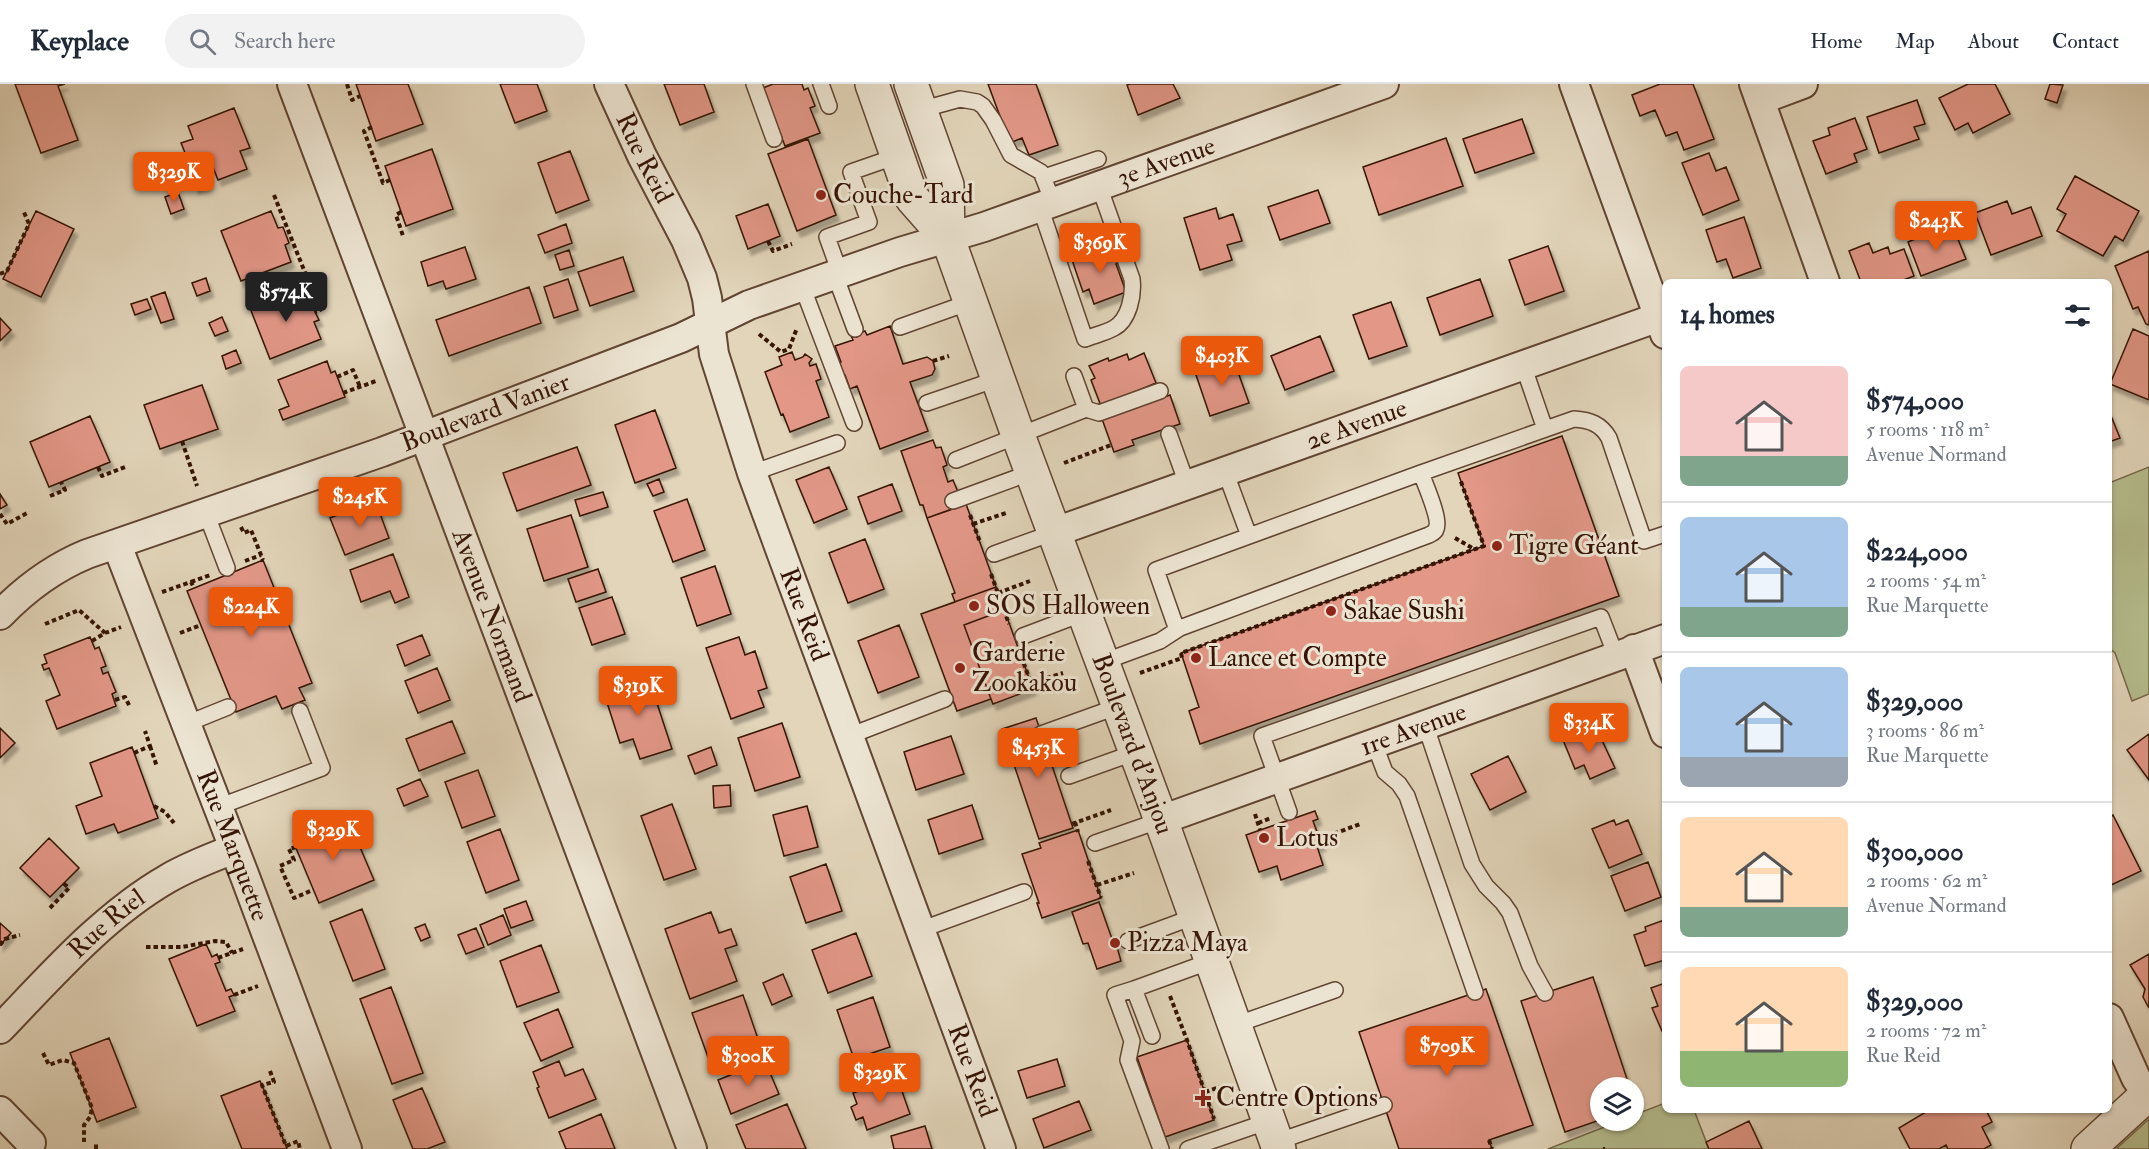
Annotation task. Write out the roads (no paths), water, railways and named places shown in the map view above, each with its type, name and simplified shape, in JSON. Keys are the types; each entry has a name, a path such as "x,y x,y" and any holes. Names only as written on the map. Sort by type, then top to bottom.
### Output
{"street":[{"name":"Avenue Normand","path":"292,84 692,1149"},
{"name":"Rue Reid","path":"609,84 622,116 695,260 707,298 714,354 752,473 1001,1149"},
{"name":"Boulevard d'Anjou","path":"872,84 912,198 948,238"},
{"name":"3e Avenue","path":"948,238 1099,172 1384,84"},
{"path":"1574,84 1662,326"},
{"path":"1803,84 1757,92 1824,279"},
{"name":"Boulevard d'Anjou","path":"916,97 947,185 948,238 970,302 1275,1137"},
{"name":"Boulevard Vanier","path":"0,615 53,570 74,560 382,452 681,338 748,305 900,252 948,238"},
{"name":"2e Avenue","path":"1054,532 1523,365 1662,326"},
{"name":"Rue Marquette","path":"117,545 347,1149"},
{"name":"1re Avenue","path":"1161,820 1662,640"},
{"path":"1625,652 1662,727"},
{"name":"Rue Riel","path":"0,1029 76,952 130,904 188,868 234,849"},
{"path":"2088,1149 2148,1093 2136,1078 2112,1025"},
{"path":"0,1111 31,1143"}],"lane":[{"path":"754,84 774,139"},
{"path":"821,84 830,106"},
{"path":"916,97 977,102 983,106 993,120 1011,155 1041,172 1085,339 1113,329 1125,315 1133,289 1132,279 1099,172"},
{"path":"855,329 827,237 869,222 851,172 897,156"},
{"path":"802,286 854,423"},
{"path":"900,327 970,302"},
{"path":"1523,365 1545,429"},
{"path":"1074,376 1086,409"},
{"path":"927,403 998,379"},
{"path":"956,460 1086,409 1099,412 1160,391"},
{"path":"1177,630 1156,570 1574,419 1595,423 1604,430 1609,438 1644,541 1662,535"},
{"path":"1169,434 1187,484"},
{"path":"752,473 837,443"},
{"path":"1225,471 1249,536"},
{"path":"953,501 1032,472"},
{"path":"1103,662 1160,641 1177,630 1435,532 1438,527 1437,519 1421,473"},
{"path":"206,513 227,568"},
{"path":"988,557 1054,532"},
{"path":"1018,633 1084,613"},
{"path":"1289,812 1262,736 1602,616 1625,652"},
{"path":"849,736 945,699"},
{"path":"1041,734 1119,706"},
{"path":"186,724 228,707"},
{"path":"218,807 322,768 300,711"},
{"path":"1425,724 1472,864 1486,886 1510,913 1530,966 1545,993"},
{"path":"1374,743 1385,772 1399,784 1407,796 1476,992"},
{"path":"1069,776 1136,752"},
{"path":"1095,843 1161,820"},
{"path":"920,930 1024,892"},
{"path":"1128,940 1196,916"},
{"path":"1161,1149 1128,1060 1132,1041 1115,995 1211,961"},
{"path":"1134,989 1152,1036"},
{"path":"1235,1025 1335,990"},
{"path":"1188,1149 1275,1137 1384,1105"}],"place":[{"name":"Couche-Tard","path":"821,195"},
{"name":"Tigre Géant","path":"1497,546"},
{"name":"SOS Halloween","path":"974,606"},
{"name":"Sakae Sushi","path":"1331,611"},
{"name":"Lance et Compte","path":"1196,658"},
{"name":"Garderie Zookakou","path":"960,668"},
{"name":"Lotus","path":"1264,838"},
{"name":"Pizza Maya","path":"1115,943"},
{"name":"Centre Options","path":"1203,1098"}]}
